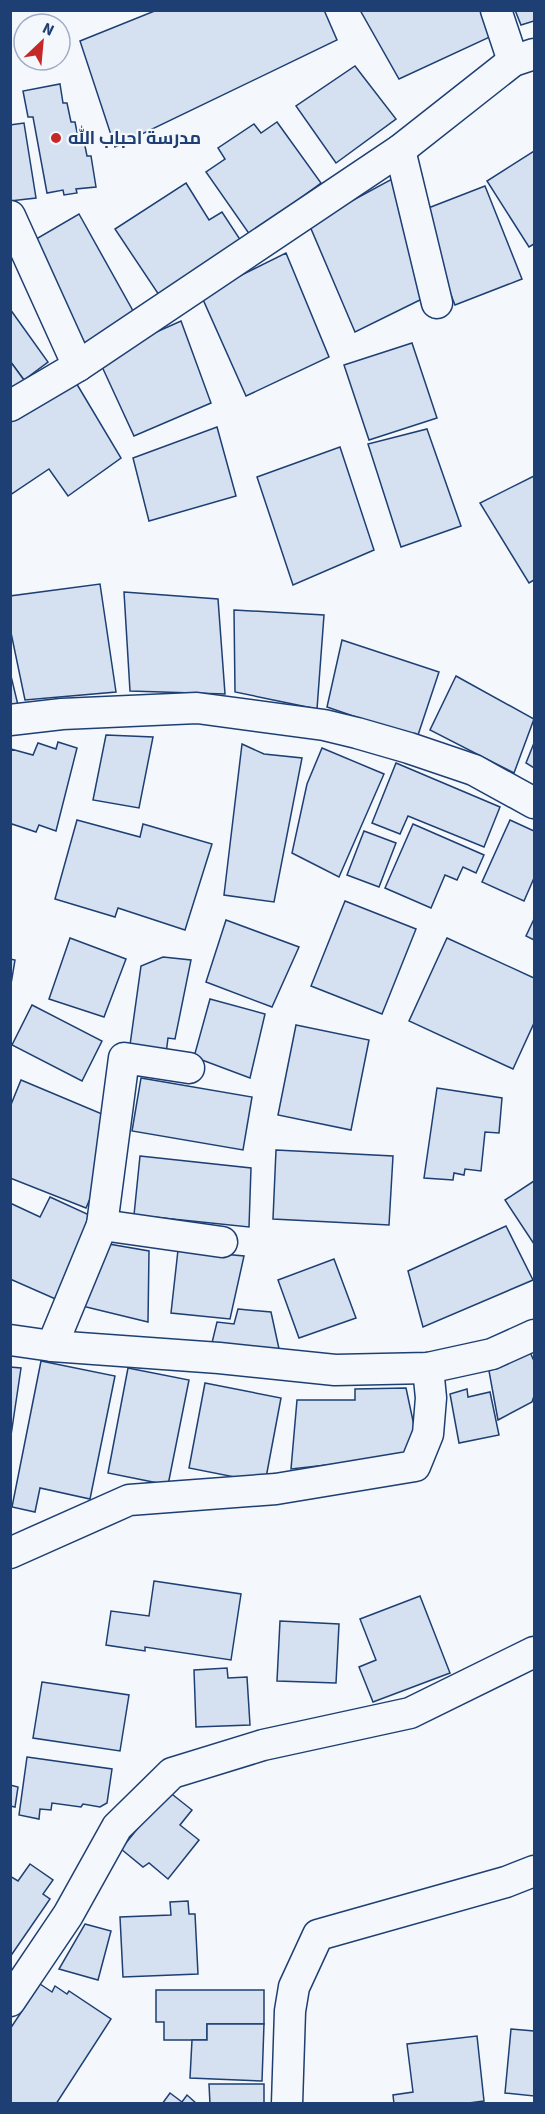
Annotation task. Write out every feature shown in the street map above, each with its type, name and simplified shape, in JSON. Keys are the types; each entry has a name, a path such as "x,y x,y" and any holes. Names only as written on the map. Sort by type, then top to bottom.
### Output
{"street":[{"path":"10,406 78,366 400,150 524,57 495,10"},
{"path":"400,150 437,303"},
{"path":"10,216 78,366"},
{"path":"10,720 62,714 197,708 292,720 357,733 474,770 534,802"},
{"path":"52,1346 102,1225 124,1058 189,1068"},
{"path":"102,1225 222,1242"},
{"path":"10,1340 52,1346 219,1358 335,1370 428,1368 492,1354 534,1335"},
{"path":"10,1554 129,1500 276,1489 415,1466 428,1434 431,1398 428,1368"},
{"path":"10,2001 68,1915 117,1827 172,1773 263,1745 410,1713 534,1652"},
{"path":"287,2103 294,1987 318,1935 506,1882 534,1871"}],"building":[{"path":"157,10 324,10 337,40 115,147 80,41"},
{"path":"360,10 480,10 492,36 399,79"},
{"path":"515,10 534,10 534,21 521,25"},
{"path":"355,66 396,119 336,163 296,106"},
{"path":"60,84 63,103 67,103 71,122 75,122 78,137 83,136 87,156 91,156 96,187 76,189 77,193 64,195 63,190 47,193 33,117 28,117 23,91"},
{"path":"277,122 321,183 250,235 206,172 225,159 218,148 254,124 261,133"},
{"path":"24,123 36,198 10,201 10,125"},
{"path":"534,151 534,244 529,247 487,181"},
{"path":"392,179 428,296 355,332 309,224"},
{"path":"186,183 209,220 222,212 243,244 161,298 115,229"},
{"path":"485,186 522,279 455,305 418,212"},
{"path":"79,214 137,318 87,351 31,242"},
{"path":"286,253 329,357 246,396 201,295"},
{"path":"10,309 48,362 24,380 10,361"},
{"path":"181,321 211,403 134,436 98,358"},
{"path":"412,343 437,418 369,440 344,365"},
{"path":"10,361 24,380 10,390"},
{"path":"75,381 121,458 68,496 49,469 10,495 10,420"},
{"path":"217,427 236,496 149,521 133,458"},
{"path":"427,429 461,526 401,547 368,444"},
{"path":"340,447 374,550 293,585 257,477"},
{"path":"534,476 534,580 529,583 480,503"},
{"path":"100,584 116,692 25,700 10,628 10,596"},
{"path":"124,592 218,599 225,694 130,691"},
{"path":"234,610 324,615 317,709 235,692"},
{"path":"342,640 439,672 417,738 327,707"},
{"path":"10,672 18,705 10,706"},
{"path":"456,676 534,719 514,773 430,730"},
{"path":"106,735 153,737 139,808 93,800"},
{"path":"58,742 77,748 56,831 39,825 36,832 12,824 10,829 11,749 33,755 38,743 56,749"},
{"path":"534,743 534,768 526,763"},
{"path":"242,744 264,754 302,758 274,902 224,895"},
{"path":"322,748 384,774 339,877 292,853 307,784"},
{"path":"396,763 500,807 484,847 408,816 400,834 372,823"},
{"path":"77,820 140,837 143,824 212,844 185,930 118,908 115,917 55,899"},
{"path":"510,820 534,831 534,878 524,901 482,882"},
{"path":"413,824 484,855 476,873 463,867 457,880 445,875 431,908 385,888"},
{"path":"364,831 396,843 379,887 347,875"},
{"path":"345,901 416,929 382,1014 311,986"},
{"path":"534,919 534,940 526,936"},
{"path":"226,920 299,947 272,1007 206,982"},
{"path":"70,938 126,959 104,1017 49,999"},
{"path":"447,938 534,978 534,1023 513,1069 409,1021"},
{"path":"163,957 191,960 175,1039 168,1038 166,1054 130,1045 141,966"},
{"path":"10,959 15,960 10,990"},
{"path":"210,999 265,1014 250,1078 194,1057"},
{"path":"32,1005 102,1041 82,1081 12,1045"},
{"path":"296,1025 369,1040 351,1130 278,1115"},
{"path":"141,1078 252,1097 243,1150 132,1131"},
{"path":"21,1080 102,1114 98,1180 86,1208 10,1178 10,1107"},
{"path":"437,1088 502,1098 499,1133 485,1132 481,1171 465,1169 464,1175 454,1173 453,1180 424,1178"},
{"path":"276,1150 393,1156 389,1225 273,1219"},
{"path":"140,1156 251,1168 249,1227 134,1215"},
{"path":"534,1181 534,1244 505,1200"},
{"path":"50,1197 98,1219 60,1301 10,1279 10,1203 40,1217"},
{"path":"506,1226 533,1280 423,1327 408,1271"},
{"path":"103,1243 149,1251 148,1322 78,1305"},
{"path":"178,1250 244,1256 230,1319 171,1313"},
{"path":"334,1259 356,1318 299,1338 278,1280"},
{"path":"238,1309 271,1312 281,1358 210,1351 217,1322 234,1324"},
{"path":"530,1352 534,1361 532,1402 498,1420 489,1371"},
{"path":"41,1361 115,1376 90,1499 40,1488 35,1512 12,1507"},
{"path":"10,1367 21,1368 10,1442"},
{"path":"128,1368 189,1380 168,1485 108,1473"},
{"path":"205,1383 281,1398 265,1483 189,1468"},
{"path":"406,1388 416,1435 407,1456 291,1469 297,1400 355,1400 355,1389"},
{"path":"467,1389 468,1397 490,1392 499,1435 459,1443 450,1394"},
{"path":"154,1581 241,1594 231,1660 145,1647 145,1651 106,1645 111,1611 149,1616"},
{"path":"420,1596 450,1673 373,1702 359,1667 376,1660 360,1619"},
{"path":"280,1621 339,1624 336,1683 277,1681"},
{"path":"227,1668 228,1678 247,1677 250,1725 196,1727 194,1670"},
{"path":"42,1682 129,1695 120,1751 33,1738"},
{"path":"27,1757 112,1769 107,1803 100,1807 83,1804 81,1807 52,1803 51,1810 40,1809 39,1819 19,1815"},
{"path":"10,1785 18,1787 15,1807 10,1806"},
{"path":"168,1791 192,1810 180,1825 199,1840 168,1879 149,1863 143,1867 121,1849"},
{"path":"30,1864 53,1880 43,1894 50,1899 10,1957 10,1876 18,1881"},
{"path":"188,1901 189,1914 195,1914 198,1974 123,1977 120,1917 171,1915 170,1902"},
{"path":"85,1924 111,1931 98,1980 59,1969"},
{"path":"40,1984 52,1992 55,1986 67,1994 69,1991 111,2019 56,2104 10,2104 10,2029"},
{"path":"156,1990 264,1990 264,2024 207,2024 207,2040 164,2040 164,2022 156,2022"},
{"path":"207,2024 264,2024 262,2081 190,2078 192,2040 207,2040"},
{"path":"511,2029 534,2031 534,2096 505,2093"},
{"path":"477,2036 484,2101 461,2104 394,2104 393,2095 413,2092 407,2044"},
{"path":"209,2084 264,2084 264,2104 210,2104"},
{"path":"170,2093 182,2102 187,2095 197,2104 162,2104"}],"place":[{"name":"مدرسة احباب الله","path":"56,138"}]}
